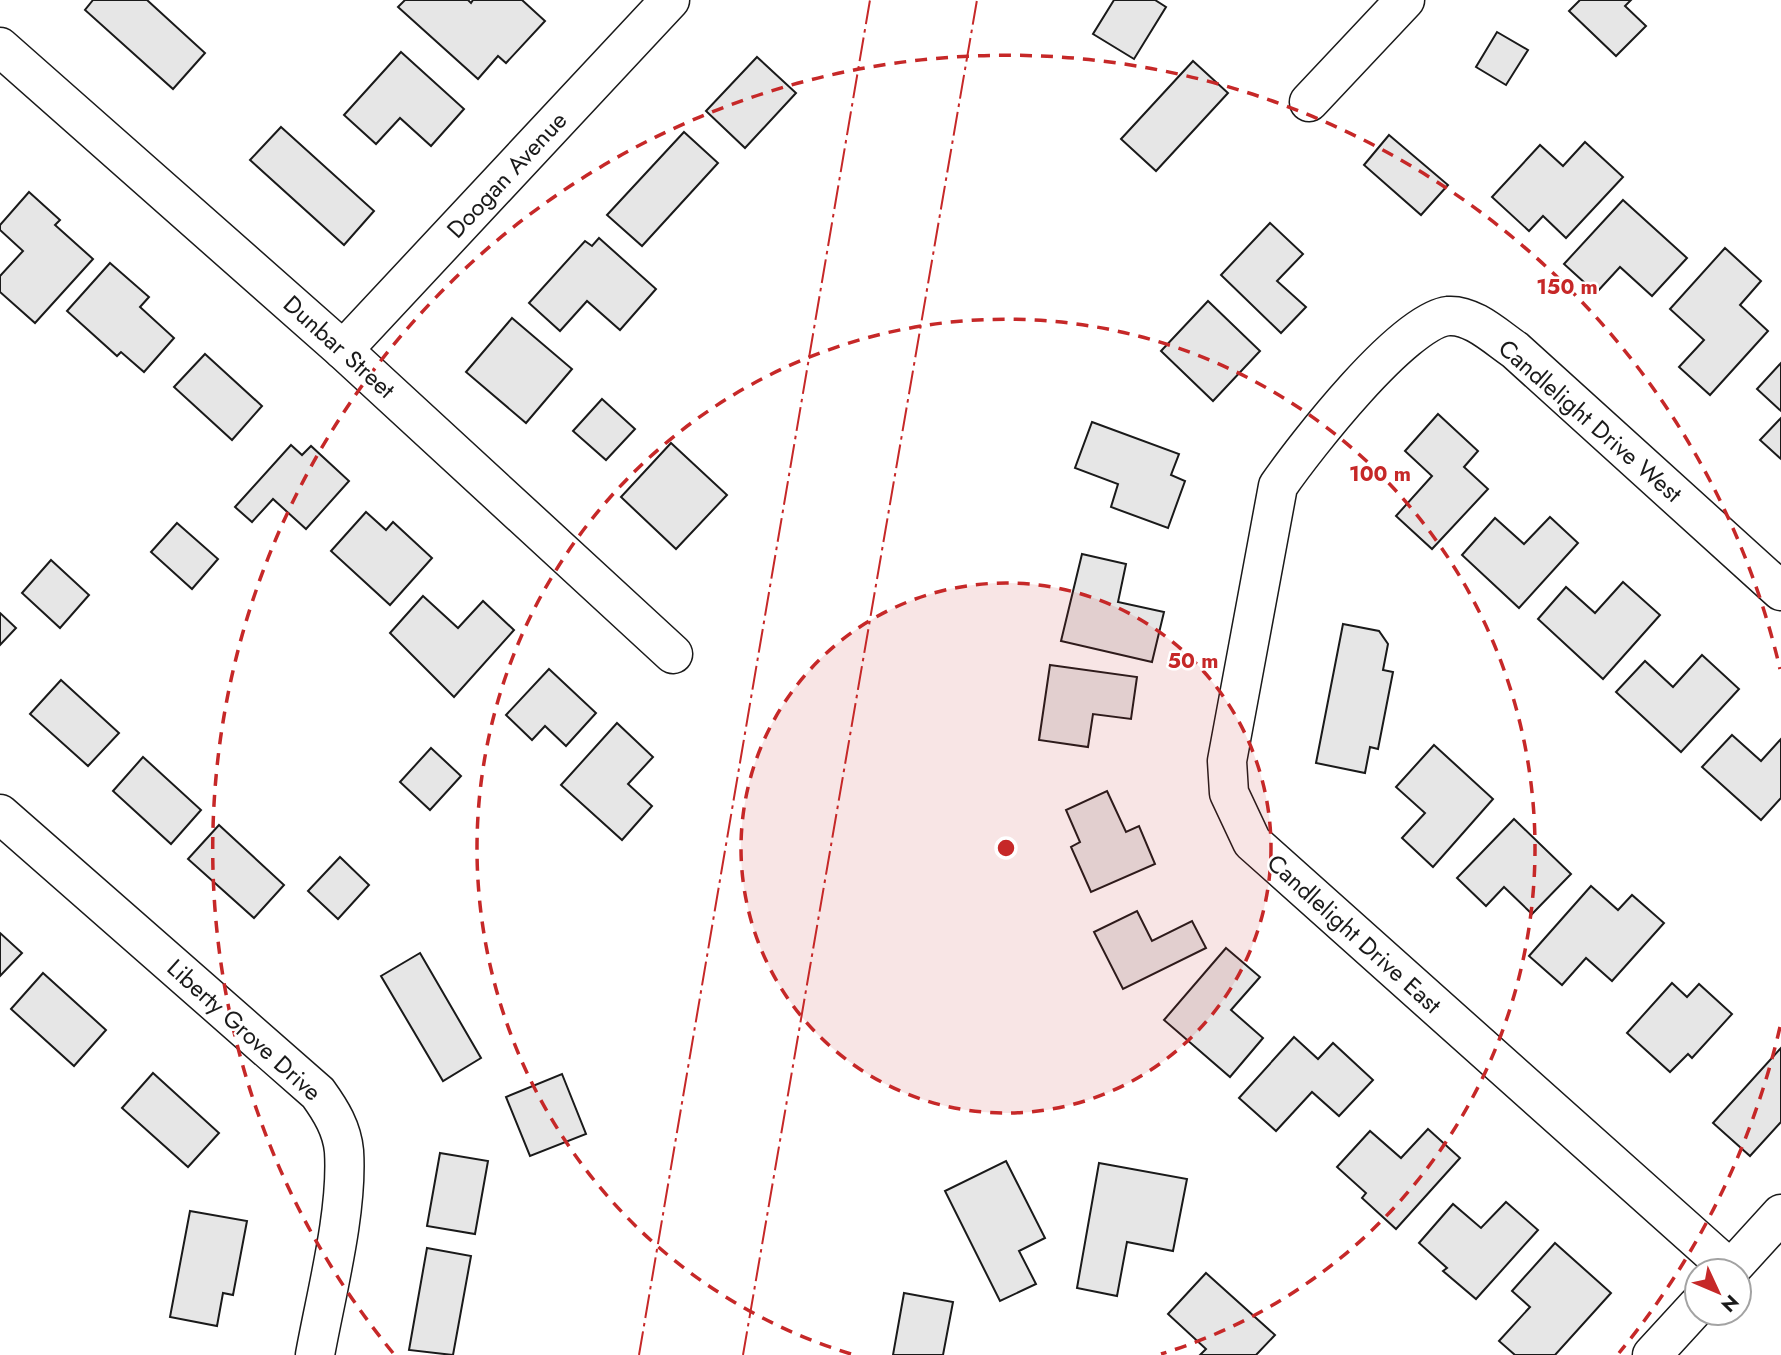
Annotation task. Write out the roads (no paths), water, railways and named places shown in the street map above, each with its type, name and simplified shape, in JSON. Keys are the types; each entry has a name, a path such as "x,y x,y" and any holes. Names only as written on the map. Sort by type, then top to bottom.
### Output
{"street":[{"name":"Doogan Avenue","path":"343,350 670,0"},
{"path":"1310,102 1405,0"},
{"name":"Dunbar Street","path":"0,47 343,350 673,654"},
{"name":"Candlelight Drive West","path":"1278,486 1299,455 1388,356 1422,325 1449,316 1472,321 1515,350 1781,591"},
{"name":"Candlelight Drive East","path":"1278,486 1227,761 1229,793 1252,842 1715,1257"},
{"name":"Liberty Grove Drive","path":"0,814 318,1093 335,1117 344,1149 343,1184 315,1355"},
{"path":"1742,1257 1781,1214"},
{"path":"1652,1355 1683,1321"}]}
